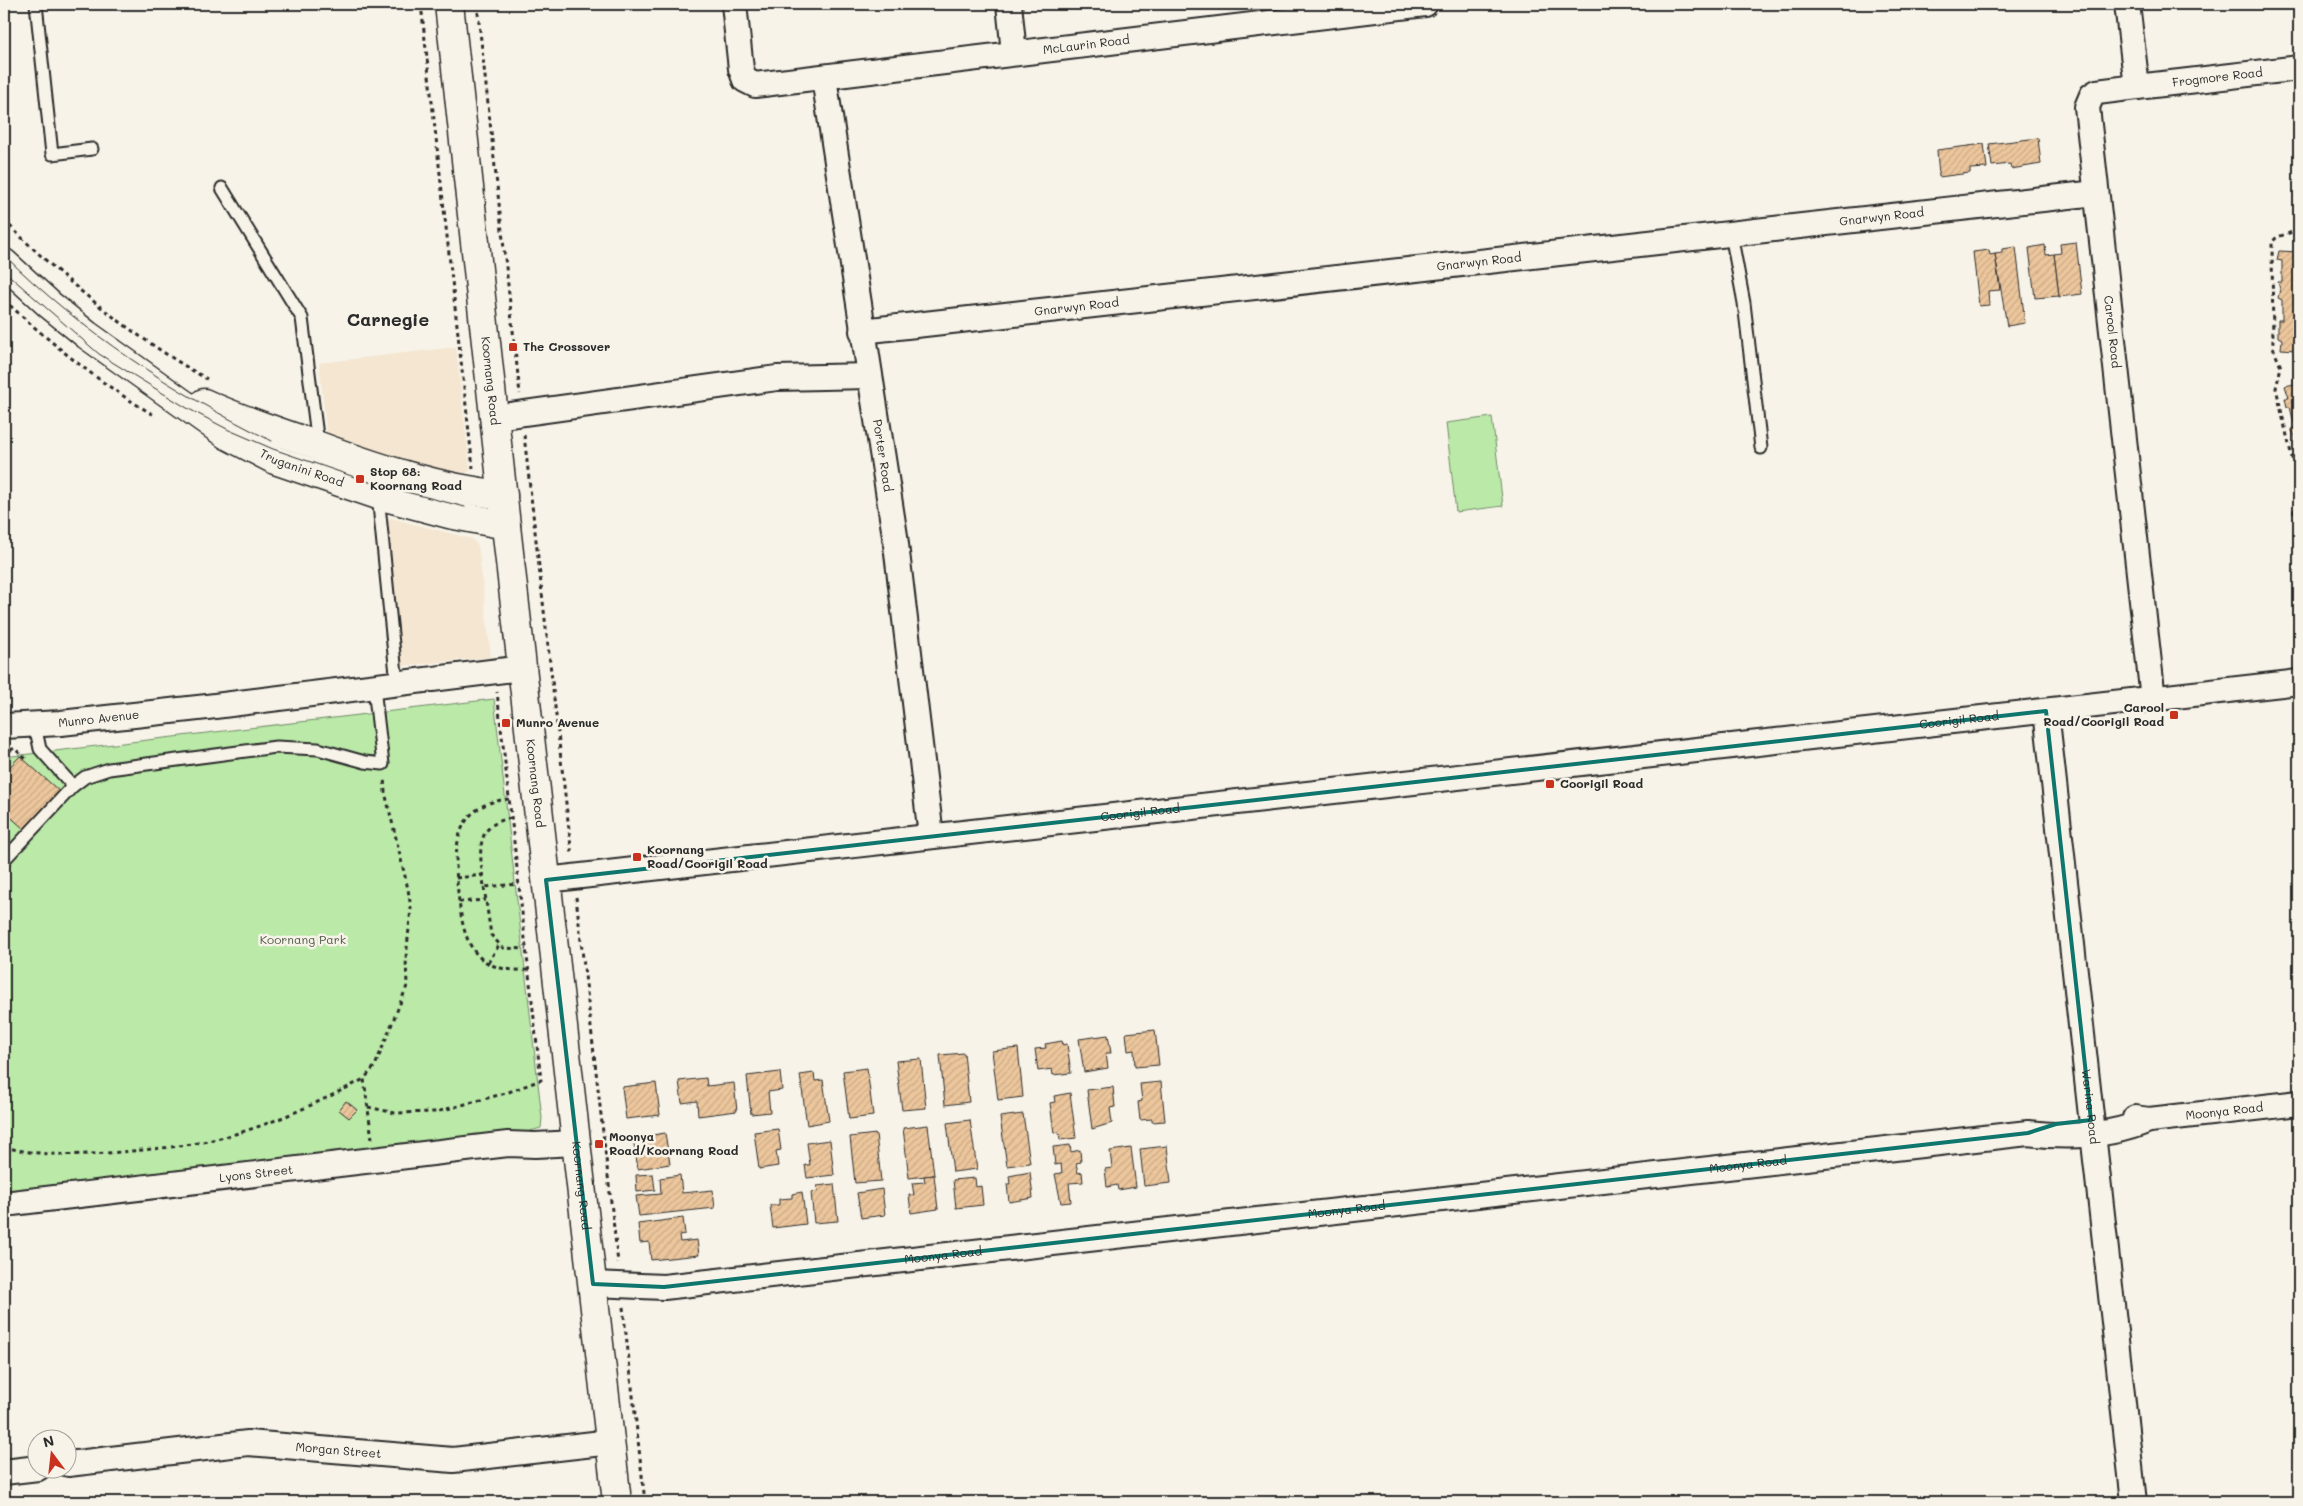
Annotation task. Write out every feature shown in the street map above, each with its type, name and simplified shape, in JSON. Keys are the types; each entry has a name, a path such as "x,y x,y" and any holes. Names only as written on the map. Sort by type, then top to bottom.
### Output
{"street":[{"name":"Koornang Road","path":"449,4 522,668 618,1502"},
{"name":"McLaurin Road","path":"734,4 743,76 749,84 762,85 1014,52 1282,12 1425,4"},
{"path":"1009,4 1014,52"},
{"path":"2127,4 2137,87"},
{"name":"Frogmore Road","path":"2137,87 2299,68"},
{"name":"Porter Road","path":"824,78 895,536 930,836"},
{"name":"Carool Road","path":"2137,87 2097,92 2090,99 2087,107 2153,699"},
{"name":"Gnarwyn Road","path":"862,331 2096,193"},
{"name":"Truganini Road","path":"4,263 50,306 87,335 227,434 275,460 378,495 449,514 506,524"},
{"path":"495,417 867,365"},
{"name":"Truganini Road","path":"146,376 235,418 380,468 462,490 503,495"},
{"name":"Munro Avenue","path":"4,726 35,725 374,688 522,668"},
{"name":"Coorigil Road","path":"546,880 2299,682"},
{"name":"Warina Road","path":"2046,711 2134,1502"},
{"name":"Moonya Road","path":"594,1294 2028,1134 2057,1136 2092,1126 2128,1129 2150,1120 2299,1103"},
{"name":"Lyons Street","path":"4,1204 508,1144 575,1132"},
{"name":"Morgan Street","path":"78,1463 248,1443 452,1460 611,1442"},
{"path":"4,1472 28,1469"}],"lane":[{"path":"36,4 52,154 92,149"},
{"path":"222,188 302,318 319,446"},
{"path":"1731,234 1745,312 1761,448"},
{"path":"378,495 397,684"},
{"path":"4,860 73,786 85,777 104,770 276,747 318,749 364,762 383,764 374,688"},
{"path":"35,725 40,750 73,786"}],"path":[{"path":"4,6 28,4"},
{"path":"421,4 473,469"},
{"path":"477,4 645,1502"},
{"path":"4,220 64,278 112,317 146,342 213,382"},
{"path":"2299,230 2277,237 2272,242 2273,348 2281,367 2276,388 2299,488"},
{"path":"2299,503 2294,508 2294,517 2299,523"},
{"path":"368,1107 395,1113 436,1112 478,1099 497,1096 541,1080 495,672"},
{"path":"4,1147 38,1154 66,1156 194,1144 242,1132 324,1100 364,1080 375,1066 407,986 406,958 410,908 408,889 385,792 383,764"},
{"path":"509,799 500,800 481,807 463,825 455,849 456,878 467,940 473,950 488,963 506,970 528,970"},
{"path":"512,818 494,823 486,830 480,852 490,935 499,945 512,950 526,950"},
{"path":"456,878 483,875"},
{"path":"484,887 519,884"},
{"path":"459,902 486,900"},
{"path":"488,963 499,945"},
{"path":"364,1080 374,1160"}],"highlighted area":[{"path":"2046,711 2091,1120 2056,1124 2028,1133 664,1287 593,1284 546,880"}],"shaded area":[{"path":"456,347 470,470 463,477 327,436 319,363"},
{"path":"375,514 472,539 478,546 491,657 392,667"}],"green space":[{"path":"1492,417 1503,506 1456,512 1446,423"},
{"name":"Koornang Park","path":"494,699 542,1118 541,1128 523,1133 4,1191 4,757"}],"building":[{"path":"2038,138 2041,164 2011,169 2010,164 1992,166 1989,144"},
{"path":"1984,144 1987,168 1970,169 1970,173 1939,177 1937,150"},
{"path":"2076,242 2082,294 2059,297 2054,254 2061,253 2060,244"},
{"path":"2045,245 2046,255 2054,254 2059,296 2035,298 2029,248"},
{"path":"2016,247 2025,323 2007,326 1995,254 2002,253 2002,249"},
{"path":"1989,250 1990,255 1995,254 2000,290 1988,291 1989,305 1979,306 1973,252"},
{"path":"2279,251 2299,252 2299,445 2295,445 2295,436 2291,429 2295,427 2290,407 2287,407 2285,398 2289,398 2285,386 2294,384 2295,350 2281,349 2282,339 2278,337 2278,320 2282,320 2282,300 2278,298 2280,289 2278,282 2282,282 2282,261 2277,260"},
{"path":"20,756 59,791 25,830 4,811 4,773"},
{"path":"1155,1030 1159,1065 1135,1067 1134,1050 1128,1051 1126,1033"},
{"path":"1108,1035 1111,1053 1106,1053 1108,1068 1084,1072 1079,1039"},
{"path":"1062,1041 1063,1045 1067,1044 1071,1073 1053,1075 1052,1069 1038,1071 1035,1049 1046,1048 1045,1044"},
{"path":"1018,1048 1023,1097 998,1100 992,1051"},
{"path":"964,1053 969,1102 945,1105 940,1055"},
{"path":"921,1059 926,1108 902,1110 896,1061"},
{"path":"867,1068 873,1116 849,1119 843,1071"},
{"path":"780,1072 782,1090 768,1092 770,1112 751,1114 747,1076"},
{"path":"814,1073 815,1081 823,1080 829,1121 807,1125 800,1075"},
{"path":"706,1078 707,1086 734,1083 737,1111 698,1116 697,1101 682,1103 679,1081"},
{"path":"1161,1082 1165,1121 1152,1122 1152,1119 1140,1120 1138,1102 1142,1101 1140,1084"},
{"path":"656,1083 660,1115 626,1119 622,1087"},
{"path":"1113,1087 1115,1107 1110,1108 1112,1123 1092,1129 1087,1090"},
{"path":"1070,1093 1076,1138 1060,1140 1059,1132 1054,1133 1050,1103 1055,1102 1054,1096"},
{"path":"346,1101 357,1110 349,1118 339,1110"},
{"path":"1023,1114 1030,1163 1007,1166 1000,1117"},
{"path":"970,1120 977,1169 953,1172 947,1123"},
{"path":"928,1125 934,1175 909,1178 903,1128"},
{"path":"778,1129 781,1150 776,1151 778,1166 759,1169 754,1132"},
{"path":"665,1133 670,1164 638,1169 633,1138"},
{"path":"876,1134 881,1181 855,1183 850,1137"},
{"path":"830,1140 834,1175 807,1178 805,1165 810,1165 807,1143"},
{"path":"1070,1145 1071,1152 1080,1150 1081,1162 1076,1163 1078,1173 1082,1172 1083,1182 1069,1183 1071,1202 1061,1203 1055,1174 1062,1173 1061,1164 1055,1165 1053,1147"},
{"path":"1167,1146 1171,1183 1144,1186 1140,1149"},
{"path":"1131,1148 1136,1187 1118,1190 1117,1185 1107,1187 1105,1169 1112,1168 1110,1151"},
{"path":"1030,1172 1033,1198 1009,1202 1007,1184 1010,1184 1009,1176"},
{"path":"653,1174 655,1190 637,1192 636,1175"},
{"path":"680,1175 682,1193 713,1190 715,1208 639,1216 636,1196 661,1194 660,1178"},
{"path":"934,1175 938,1209 911,1213 909,1195 914,1195 912,1183 925,1182 924,1176"},
{"path":"975,1178 976,1187 981,1186 983,1205 956,1208 953,1180"},
{"path":"834,1184 838,1221 814,1223 811,1192 818,1191 817,1186"},
{"path":"882,1189 885,1215 861,1218 857,1193"},
{"path":"802,1192 806,1224 773,1228 770,1205 779,1205 779,1199 792,1198 792,1194"},
{"path":"683,1218 685,1234 679,1235 680,1242 697,1240 699,1255 651,1260 649,1242 640,1243 638,1224"}],"tram line":[{"path":"4,255 65,310 130,358 199,402 272,441"},
{"path":"4,271 99,354 187,408 229,430 273,449 375,484 465,507"}],"place":[{"name":"The Crossover","path":"513,347"},
{"name":"Stop 68: Koornang Road","path":"360,479"},
{"name":"Carool Road/Coorigil Road","path":"2174,715"},
{"name":"Munro Avenue","path":"506,723"},
{"name":"Coorigil Road","path":"1550,784"},
{"name":"Koornang Road/Coorigil Road","path":"637,857"},
{"name":"Moonya Road/Koornang Road","path":"599,1144"}],"district":[{"name":"Carnegie","path":"388,320"}]}
